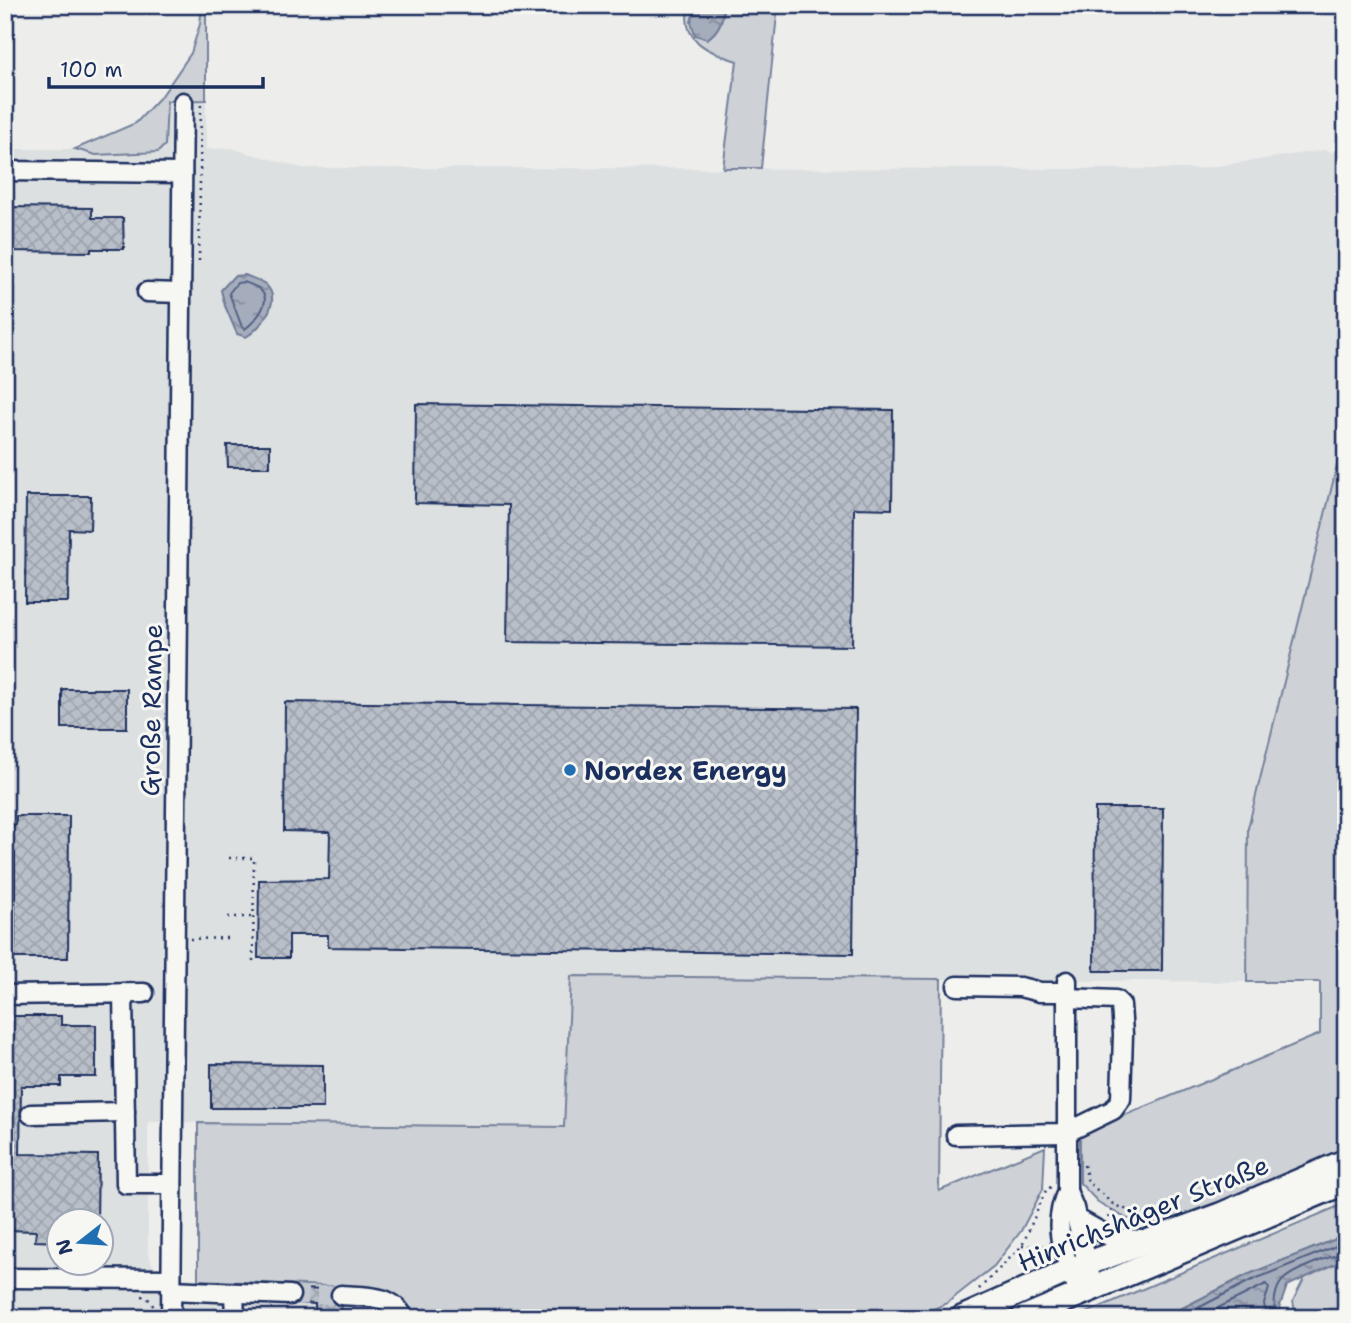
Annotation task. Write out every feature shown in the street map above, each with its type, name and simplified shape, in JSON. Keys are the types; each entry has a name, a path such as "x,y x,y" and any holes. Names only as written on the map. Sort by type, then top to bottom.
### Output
{"main road":[{"name":"Hinrichshäger Straße","path":"961,1307 1220,1214 1346,1161"},
{"name":"Hinrichshäger Straße","path":"1023,1318 1346,1182"}],"street":[{"name":"Große Rampe","path":"163,1313 171,1285 183,102"},
{"path":"5,171 182,173"},
{"path":"147,292 181,293"},
{"path":"956,1135 1066,1133 1113,1110 1121,1099 1123,1034 1123,1013 1116,1000 1067,990 1040,992 1020,987 957,986"},
{"path":"1067,990 1066,1187 1060,1207 1061,1246 1079,1266"},
{"path":"123,993 126,1184 172,1184"},
{"path":"5,995 144,993"},
{"path":"31,1114 125,1112"},
{"path":"1066,1187 1074,1208 1079,1266 1087,1291"},
{"path":"1076,1218 1112,1238 1148,1240"},
{"path":"5,1278 171,1285 234,1293 290,1295"},
{"path":"234,1293 234,1318"},
{"path":"341,1295 382,1298 392,1303 404,1318"}],"path":[{"path":"229,858 254,858 253,965"},
{"path":"228,917 253,917"},
{"path":"190,939 228,938"},
{"path":"1066,1155 1083,1163 1088,1182 1114,1205 1147,1217 1172,1215"},
{"path":"930,1318 961,1307 998,1272 1022,1246 1047,1188 1066,1187"},
{"path":"1022,1246 1061,1246"},
{"path":"147,1297 163,1313"}],"shaded area":[{"path":"202,5 206,5 206,100 167,101 165,145 158,152 96,155 75,149 136,123 163,94 191,53 200,24"},
{"path":"689,5 778,5 761,168 723,168 737,61 707,49 692,36 688,28"},
{"path":"167,100 206,100 207,149 231,148 303,168 1196,169 1324,150 1346,155 1346,429 1248,828 1247,982 571,976 564,1127 148,1122 148,1252 155,1272 198,1280 346,1287 393,1293 402,1299 410,1318 5,1318 5,149 75,149 96,155 165,145"},
{"path":"1346,429 1346,1151 1165,1224 1127,1219 1098,1202 1080,1183 1080,1134 1320,1034 1320,982 1247,982 1248,828"},
{"path":"571,976 941,979 939,1191 1045,1147 1043,1189 1021,1231 994,1266 947,1303 914,1318 410,1318 402,1299 392,1293 346,1287 198,1280 198,1123 564,1127"},
{"path":"1346,1203 1346,1235 1247,1275 1163,1318 1074,1318"},
{"path":"1346,1259 1346,1318 1296,1318 1293,1301 1306,1275"}],"water":[{"path":"696,5 723,5 720,25 707,39 695,35 691,22"},
{"path":"245,275 266,285 272,299 268,314 246,337 237,334 221,290 234,276"},
{"path":"1346,1235 1346,1259 1287,1286 1280,1306 1283,1318 1163,1318 1247,1275"}],"building":[{"path":"5,207 92,208 92,218 123,218 124,249 91,249 91,252 5,251"},
{"path":"416,404 893,410 892,509 854,508 852,646 507,642 509,505 415,503"},
{"path":"227,445 270,445 270,467 228,467"},
{"path":"26,496 91,496 90,530 69,529 68,602 25,602"},
{"path":"62,689 127,689 127,728 62,728"},
{"name":"Nordex Energy","path":"285,702 856,709 853,954 328,947 328,935 289,935 289,958 258,958 259,880 329,879 330,832 284,831"},
{"path":"1095,808 1163,808 1162,971 1094,971"},
{"path":"16,816 69,816 68,958 10,958 10,946 15,946 15,853 6,853 7,825 16,825"},
{"path":"5,1016 61,1016 61,1025 96,1025 96,1077 61,1077 61,1086 21,1086 20,1154 98,1155 97,1208 46,1208 46,1241 35,1241 36,1231 5,1230"},
{"path":"211,1064 323,1065 323,1108 211,1108"},
{"path":"300,1289 331,1290 331,1299 341,1306 341,1311 315,1310 315,1304 297,1303 301,1296"}],"tunnel":[{"path":"290,1295 341,1295"}],"place":[{"name":"Nordex Energy","path":"570,770"}]}
